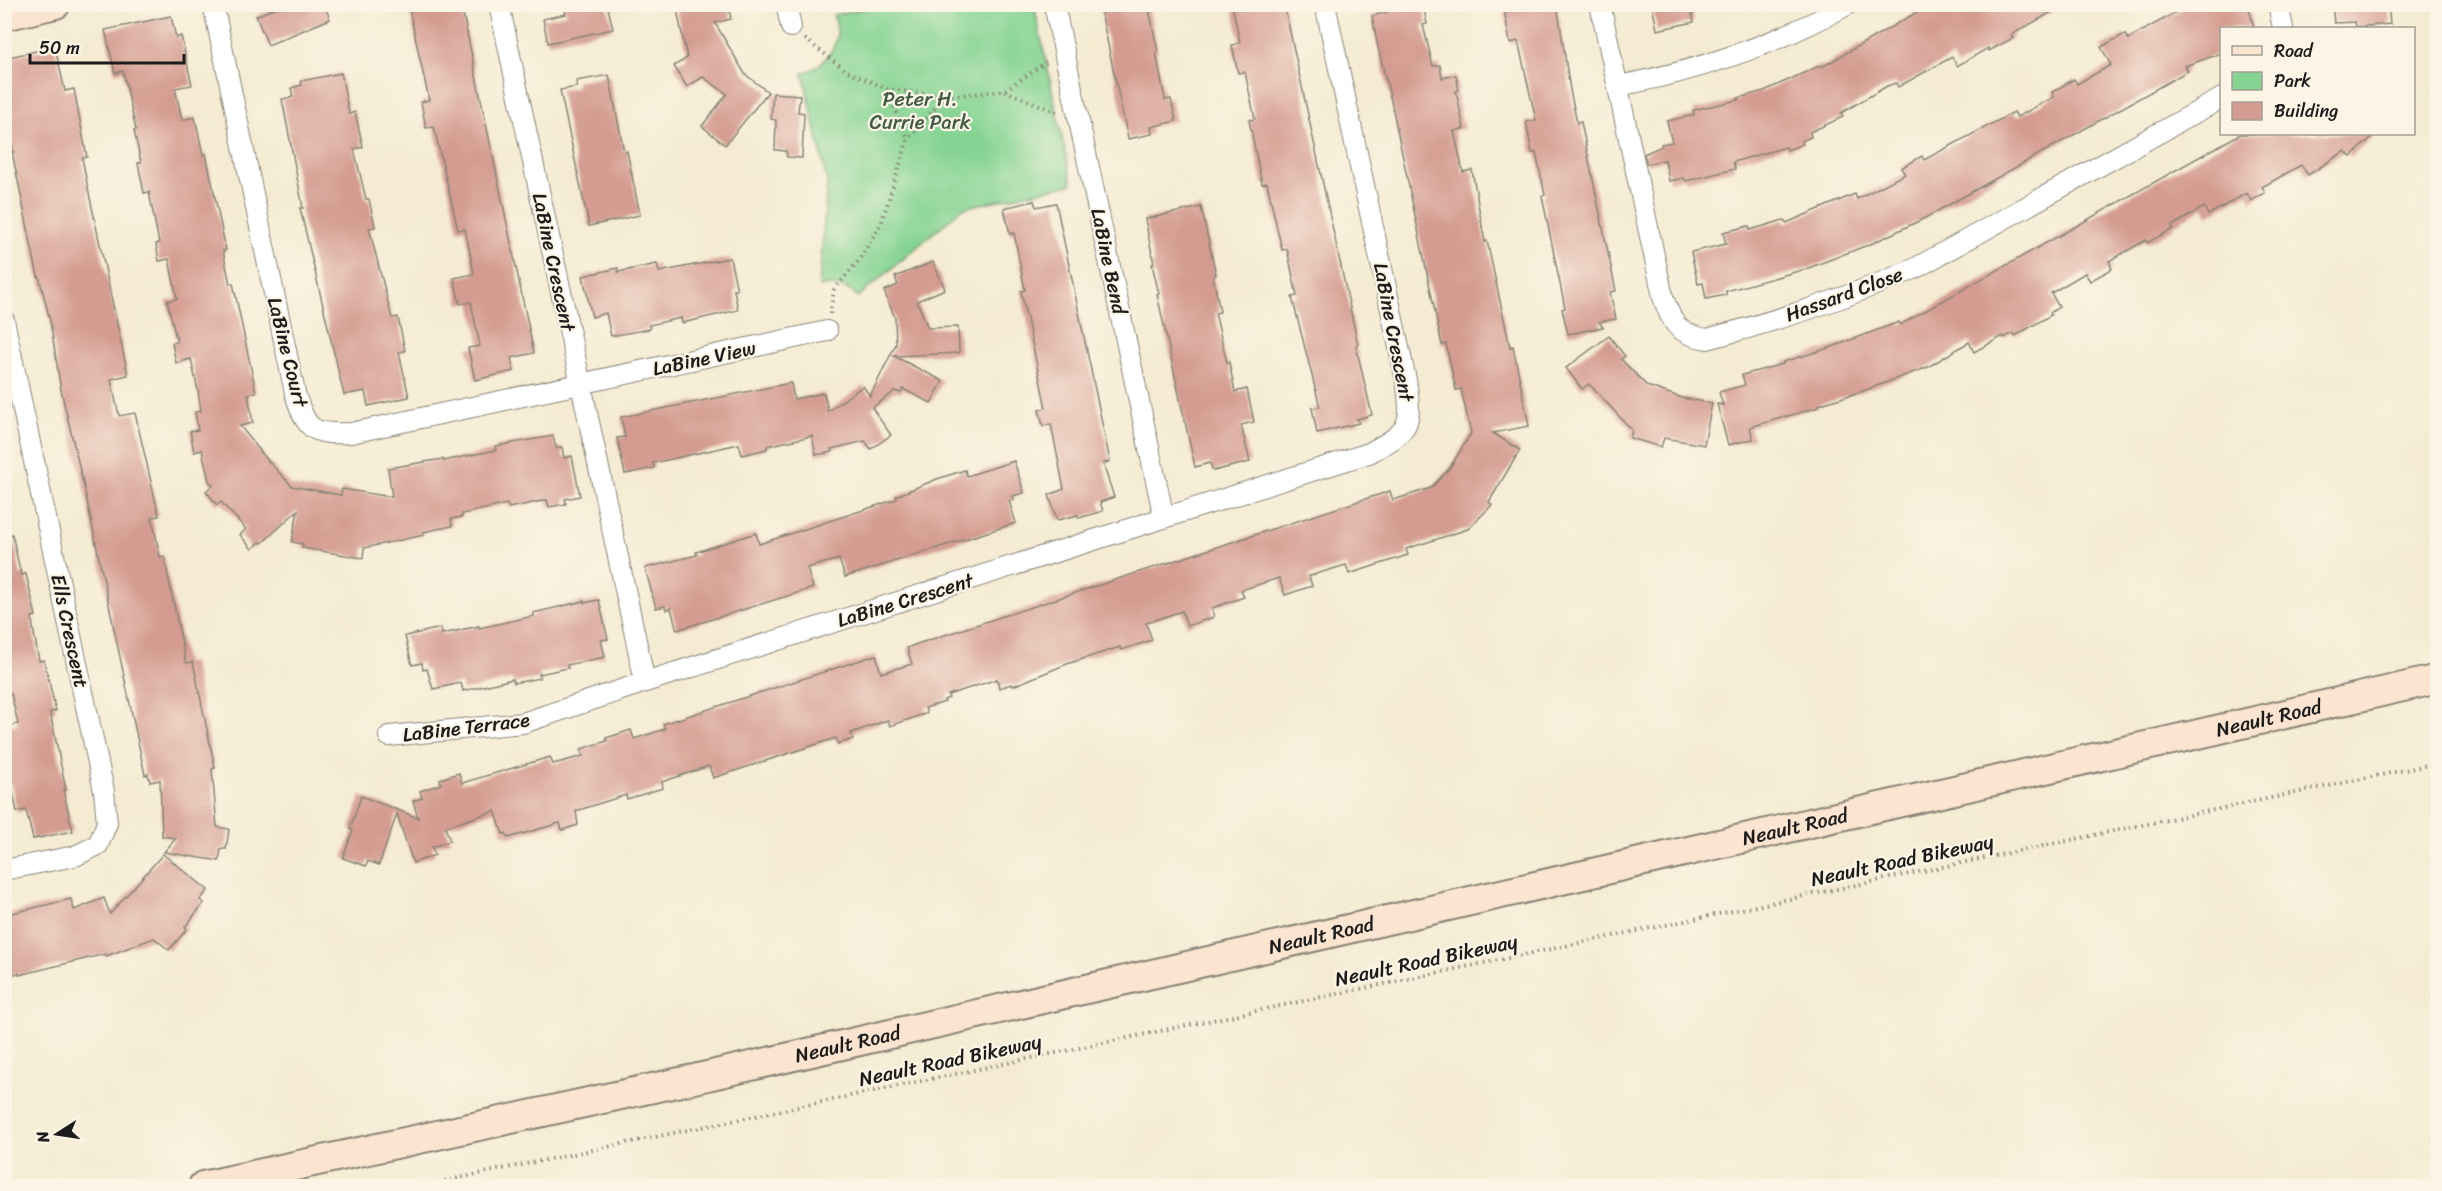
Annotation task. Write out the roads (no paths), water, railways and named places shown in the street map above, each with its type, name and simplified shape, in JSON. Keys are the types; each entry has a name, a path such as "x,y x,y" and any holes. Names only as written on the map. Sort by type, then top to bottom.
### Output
{"main road":[{"path":"4,16 56,4"},
{"name":"Neault Road","path":"203,1186 694,1078 2438,679"}],"street":[{"name":"LaBine Court","path":"213,4 294,393 309,425 326,434 351,433 580,386"},
{"name":"LaBine Crescent","path":"499,4 645,682 1369,453 1397,438 1408,423 1410,407 1406,380 1325,4"},
{"path":"786,4 791,27"},
{"name":"LaBine Bend","path":"1054,4 1164,518"},
{"name":"Hassard Close","path":"1600,4 1663,297 1670,319 1681,331 1692,337 1707,339 1815,307 1870,288 1914,269 2220,99"},
{"path":"1618,86 1651,80 1757,48 1800,30 1849,4"},
{"path":"2277,4 2283,27"},
{"name":"Ells Crescent","path":"4,320 7,346 104,791 107,824 98,845 75,856 4,870"},
{"name":"LaBine View","path":"580,386 827,331"},
{"name":"LaBine Terrace","path":"389,736 523,723 645,682"}],"park label":[{"name":"Peter H. Currie Park","path":"920,110"}]}
